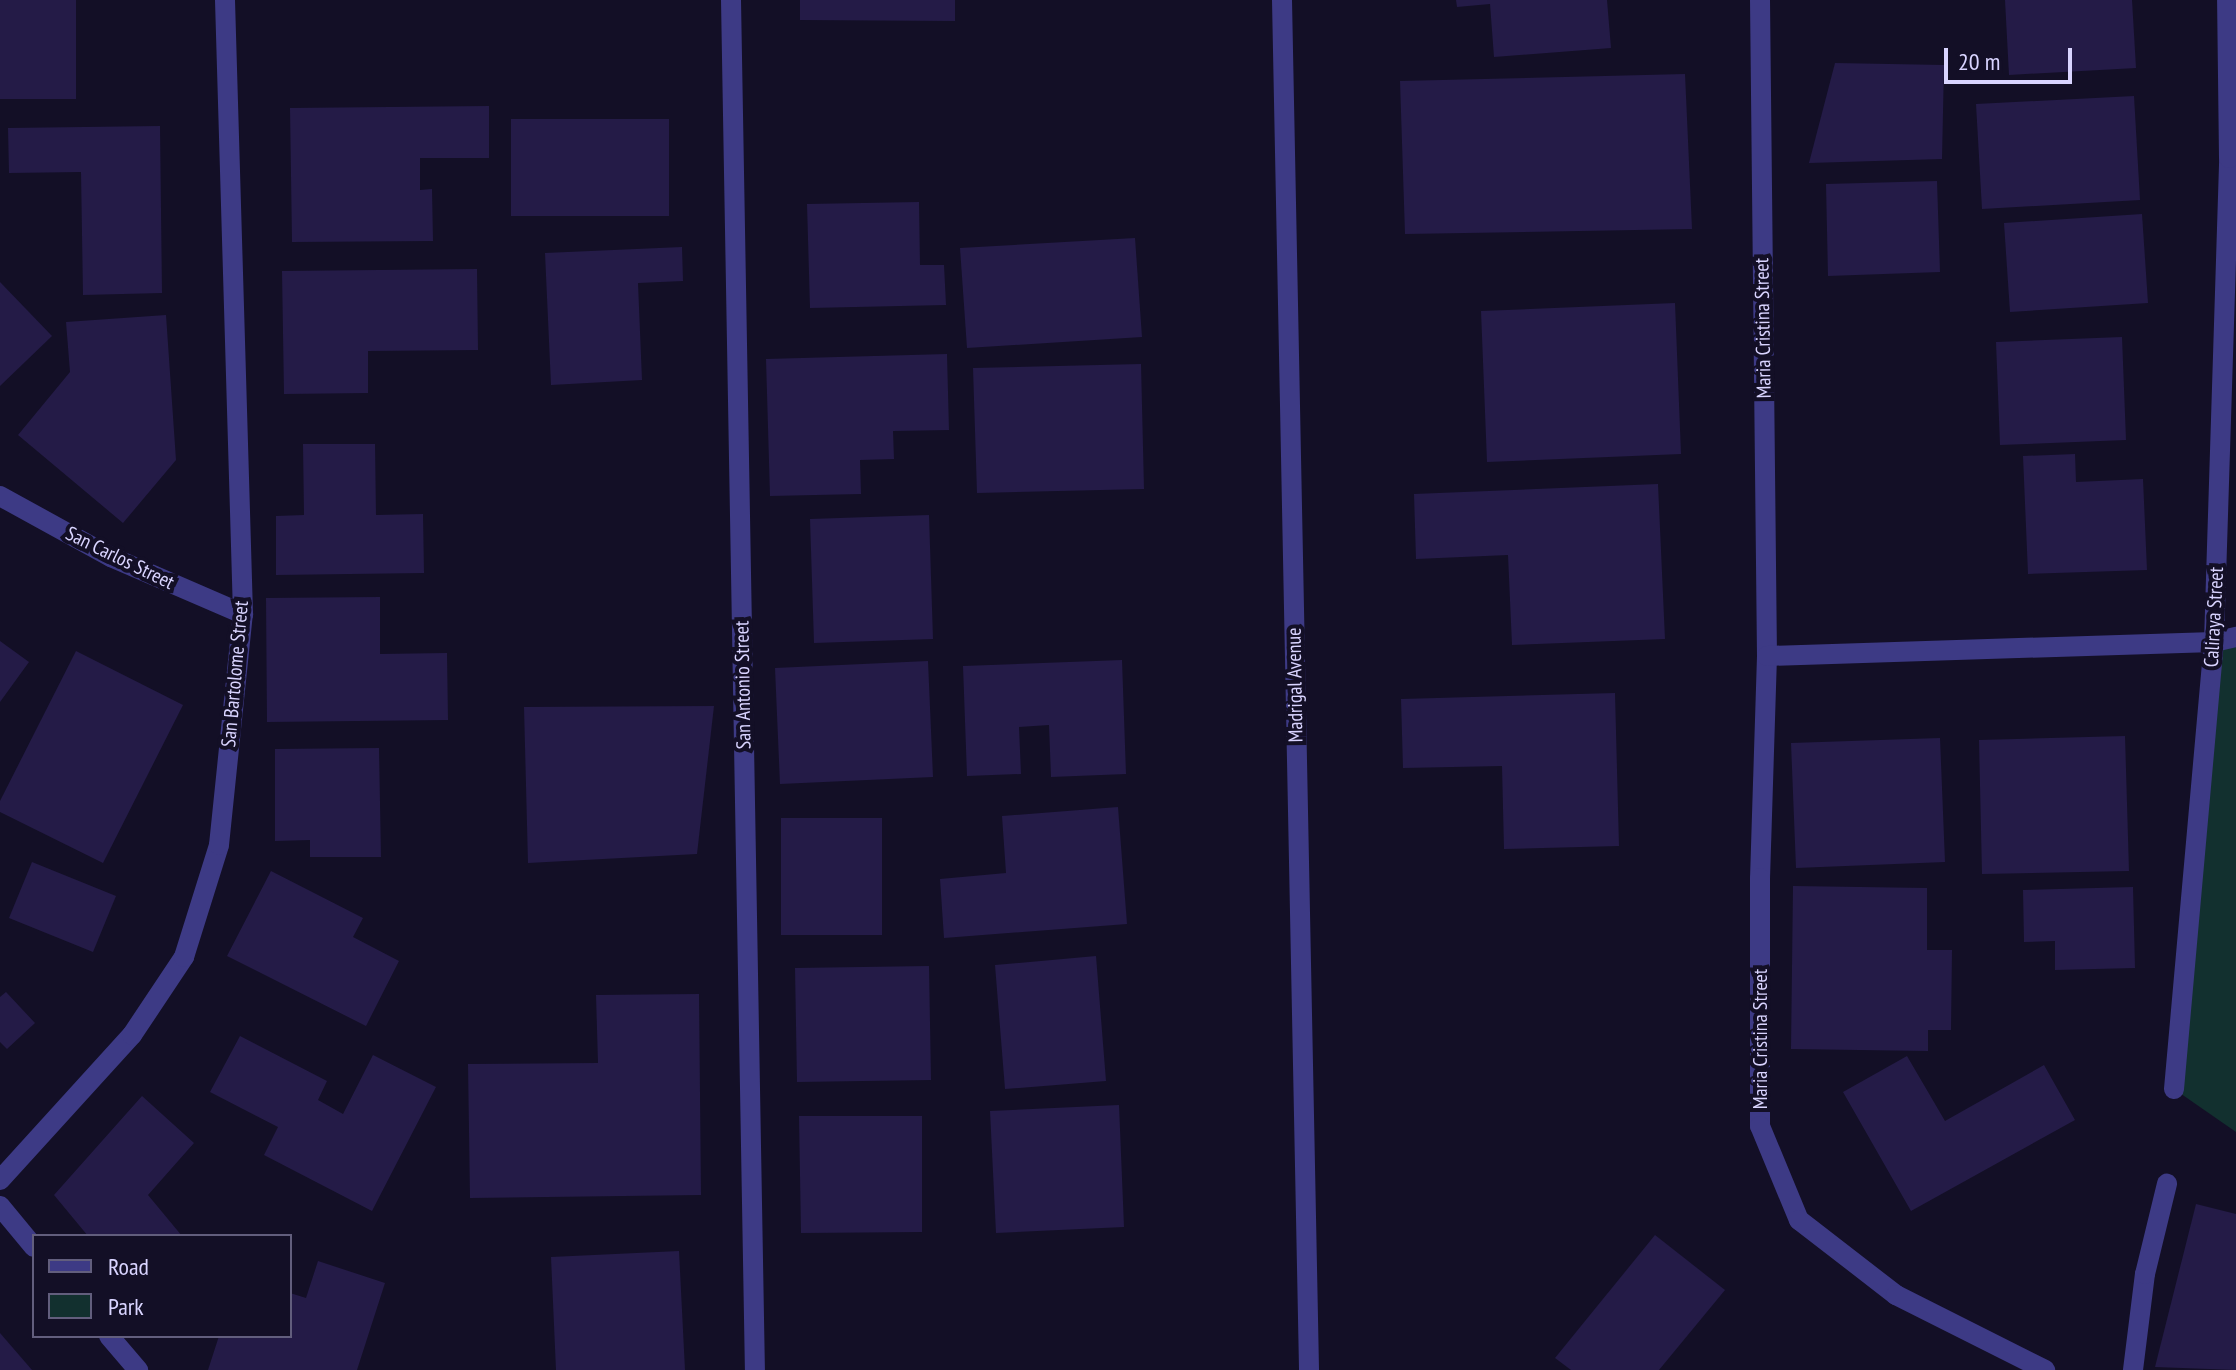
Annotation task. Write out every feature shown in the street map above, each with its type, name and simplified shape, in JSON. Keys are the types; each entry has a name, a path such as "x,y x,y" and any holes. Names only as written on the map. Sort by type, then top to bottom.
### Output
{"street":[{"name":"San Bartolome Street","path":"0,1180 132,1035 184,957 219,845 243,614 225,0"},
{"name":"San Antonio Street","path":"731,0 755,1370"},
{"name":"Madrigal Avenue","path":"1282,0 1309,1370"},
{"name":"Maria Cristina Street","path":"1760,0 1767,656 1760,878 1760,1126 1799,1220 1896,1295 2045,1370"},
{"name":"Caliraya Street","path":"2174,1089 2214,642 2229,158 2227,0"},
{"name":"San Carlos Street","path":"0,496 111,557 243,614"},
{"path":"1767,656 2214,642 2236,637"},
{"path":"2133,1370 2145,1274 2167,1184"},
{"path":"0,1206 32,1245"},
{"path":"111,1338 138,1370"}],"green space":[{"path":"2236,639 2236,1132 2174,1089 2220,642"}],"building":[{"path":"0,0 76,0 76,99 0,99"},
{"path":"800,0 955,0 955,21 800,20"},
{"path":"1456,0 1607,0 1611,48 1494,57 1490,4 1457,7"},
{"path":"2005,0 2132,0 2136,68 2009,75"},
{"path":"1835,63 1944,65 1942,159 1809,163"},
{"path":"1685,74 1692,229 1405,234 1400,81"},
{"path":"2134,96 2140,200 1982,209 1976,104"},
{"path":"489,106 489,158 420,158 420,190 432,189 433,241 292,242 290,108"},
{"path":"511,119 669,119 669,216 511,216"},
{"path":"160,126 162,293 83,295 81,172 9,173 8,128"},
{"path":"1937,181 1940,272 1828,276 1826,184"},
{"path":"919,202 920,265 944,265 946,305 810,308 807,204"},
{"path":"2142,214 2148,303 2010,312 2004,223"},
{"path":"1135,238 1142,337 967,348 960,248"},
{"path":"682,247 683,281 638,283 642,380 551,385 545,253"},
{"path":"477,269 478,350 368,351 368,393 284,394 282,271"},
{"path":"0,282 52,336 0,386"},
{"path":"1675,303 1681,454 1487,462 1481,311"},
{"path":"166,315 176,460 123,523 18,435 70,372 66,322"},
{"path":"2122,337 2126,440 2000,445 1996,342"},
{"path":"947,354 949,430 893,431 894,459 860,460 861,494 770,496 766,359"},
{"path":"1141,364 1144,489 977,493 973,368"},
{"path":"303,444 375,444 376,515 423,514 424,573 276,575 276,516 304,515"},
{"path":"2075,454 2076,482 2143,479 2147,570 2028,574 2023,456"},
{"path":"1658,484 1665,639 1512,645 1508,555 1416,559 1414,494"},
{"path":"929,515 933,639 814,643 810,519"},
{"path":"380,597 380,654 447,653 448,720 267,722 266,598"},
{"path":"0,641 29,662 0,702"},
{"path":"76,651 183,705 103,863 0,812 0,801"},
{"path":"1122,660 1126,774 1051,777 1049,725 1019,727 1021,774 967,776 963,666"},
{"path":"928,661 933,777 780,784 775,668"},
{"path":"1615,693 1619,846 1504,849 1502,766 1403,768 1401,699"},
{"path":"714,706 697,854 528,863 524,707"},
{"path":"2125,736 2129,871 1982,874 1979,740"},
{"path":"1940,738 1945,862 1796,868 1791,743"},
{"path":"379,748 381,857 310,857 310,840 275,841 275,749"},
{"path":"1118,807 1127,924 944,938 940,879 1006,873 1002,816"},
{"path":"781,818 882,818 882,935 781,935"},
{"path":"32,862 116,896 93,952 9,918"},
{"path":"271,871 363,918 353,937 399,961 366,1026 227,956"},
{"path":"1793,886 1927,888 1927,950 1952,950 1951,1030 1928,1030 1928,1051 1791,1049"},
{"path":"2133,887 2135,968 2055,970 2055,941 2024,942 2023,890"},
{"path":"1096,956 1106,1081 1005,1089 995,965"},
{"path":"929,966 931,1080 797,1082 795,968"},
{"path":"6,992 35,1023 7,1049 0,1042 0,997"},
{"path":"699,994 701,1195 470,1198 468,1064 598,1063 596,995"},
{"path":"240,1036 327,1081 318,1100 343,1114 373,1055 436,1087 372,1211 264,1155 278,1127 210,1092"},
{"path":"1907,1056 1945,1121 2044,1065 2075,1120 1911,1211 1843,1092"},
{"path":"142,1096 194,1143 148,1195 180,1234 86,1234 54,1195"},
{"path":"1119,1105 1124,1227 996,1233 990,1111"},
{"path":"799,1116 922,1116 922,1232 801,1233"},
{"path":"2196,1204 2236,1214 2236,1370 2155,1367"},
{"path":"1655,1235 1725,1290 1659,1370 1571,1370 1555,1358"},
{"path":"679,1251 685,1370 556,1370 551,1257"},
{"path":"318,1261 385,1283 357,1370 208,1370 218,1338 292,1338 292,1294 306,1298"},
{"path":"0,1333 32,1370 0,1370"}]}
